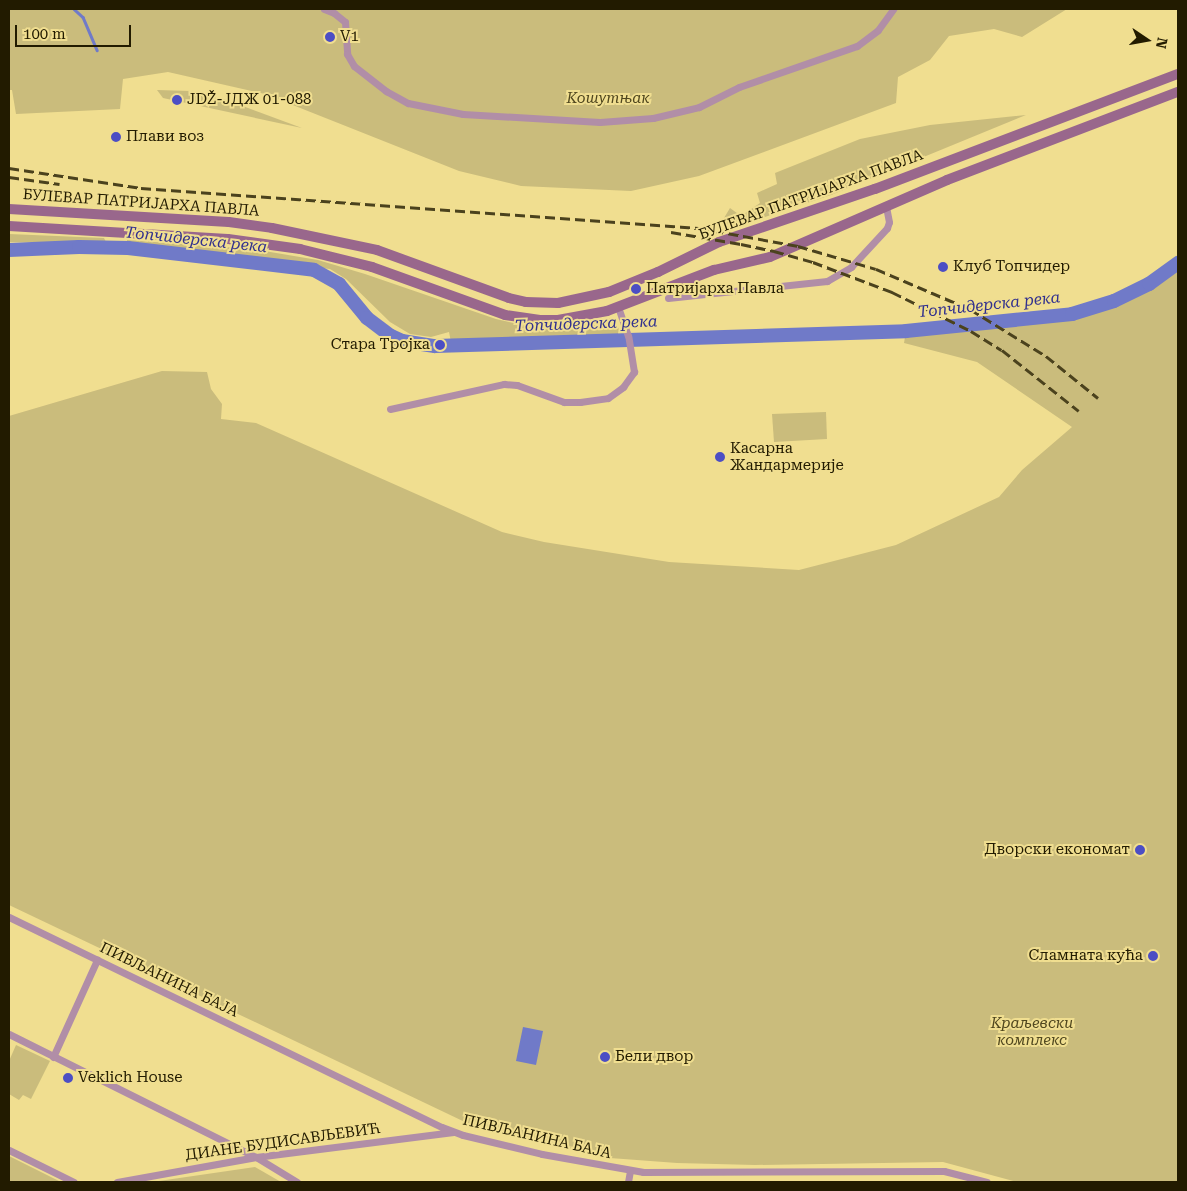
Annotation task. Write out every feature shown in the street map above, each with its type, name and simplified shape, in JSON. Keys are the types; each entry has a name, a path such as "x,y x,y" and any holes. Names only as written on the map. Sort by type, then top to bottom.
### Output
{"main road":[{"name":"БУЛЕВАР ПАТРИЈАРХА ПАВЛА","path":"9,209 229,222 272,228 377,250 509,298 526,302 558,303 594,297 616,289 658,272 719,242 875,189 1178,74"},
{"name":"БУЛЕВАР ПАТРИЈАРХА ПАВЛА","path":"9,226 228,239 300,249 372,267 487,310 521,318 565,319 618,307 714,270 785,251 947,180 1178,92"}],"street":[{"path":"324,9 334,13 345,22 347,54 354,66 386,92 408,104 463,114 600,122 652,118 699,107 739,87 857,46 878,30 893,9"},
{"path":"668,298 827,281 851,267 887,228 889,222 886,207"},
{"path":"390,409 504,384 517,385 564,402 602,400 619,391 634,372 628,336 618,307"},
{"name":"ПИВЉАНИНА БАЈА","path":"9,917 453,1132 542,1154 630,1171 679,1173 944,1171 987,1182"},
{"path":"52,1057 97,960"},
{"path":"9,1034 256,1158 296,1182"},
{"name":"ДИАНЕ БУДИСАВЉЕВИЋ","path":"117,1182 256,1158 453,1132"},
{"path":"9,1150 74,1182"},
{"path":"628,1182 630,1171"}],"green space":[{"name":"Кошутњак","path":"9,9 1067,9 1022,37 994,29 949,36 930,60 898,77 896,103 699,176 631,191 521,186 459,171 265,94 168,72 123,79 120,109 16,114 12,90 9,90"},
{"path":"157,90 191,91 224,99 302,128 163,98"},
{"path":"1026,115 831,195 735,227 721,223 730,208 741,216 760,203 757,193 777,184 775,173 860,139 930,125"},
{"path":"9,234 104,238 106,242 9,242"},
{"path":"127,240 252,249 318,260 496,319 530,327 558,327 611,318 625,337 451,342 449,332 431,337 410,334 390,322 346,279 330,269 127,245"},
{"name":"Краљевски комплекс","path":"1178,263 1178,1182 1017,1182 943,1162 755,1165 677,1163 610,1158 467,1123 9,905 9,416 162,371 207,372 211,389 222,404 221,419 256,423 502,532 544,542 669,562 799,570 896,545 999,497 1022,470 1072,427 977,362 904,343 906,331 1072,314 1114,301 1149,284"},
{"path":"826,412 827,439 774,442 772,414"},
{"path":"16,1045 50,1061 31,1099 23,1095 19,1100 9,1094 9,1061"},
{"path":"9,1156 61,1182 9,1182"},
{"path":"255,1167 281,1182 152,1182"}],"water":[{"path":"523,1027 543,1031 536,1065 516,1061"}],"waterway":[{"path":"74,9 83,17 97,50"},
{"name":"Топчидерска река","path":"9,250 79,247 128,248 314,270 339,284 367,318 391,336 402,341 435,346 906,331 1072,314 1114,301 1149,284 1178,263"}],"railway":[{"path":"9,168 141,188 699,228 798,246 876,269 970,309 1046,356 1098,398"},
{"path":"9,177 60,184"},
{"path":"671,232 774,251 813,262 892,292 971,331 1002,350 1079,411"}],"place":[{"name":"V1","path":"330,37"},
{"name":"JDŽ-JДЖ 01-088","path":"177,100"},
{"name":"Плави воз","path":"116,137"},
{"name":"Клуб Топчидер","path":"943,267"},
{"name":"Патријарха Павла","path":"636,289"},
{"name":"Стара Тројка","path":"440,345"},
{"name":"Касарна Жандармерије","path":"720,457"},
{"name":"Дворски економат","path":"1140,850"},
{"name":"Сламната кућа","path":"1153,956"},
{"name":"Бели двор","path":"605,1057"},
{"name":"Veklich House","path":"68,1078"}]}
